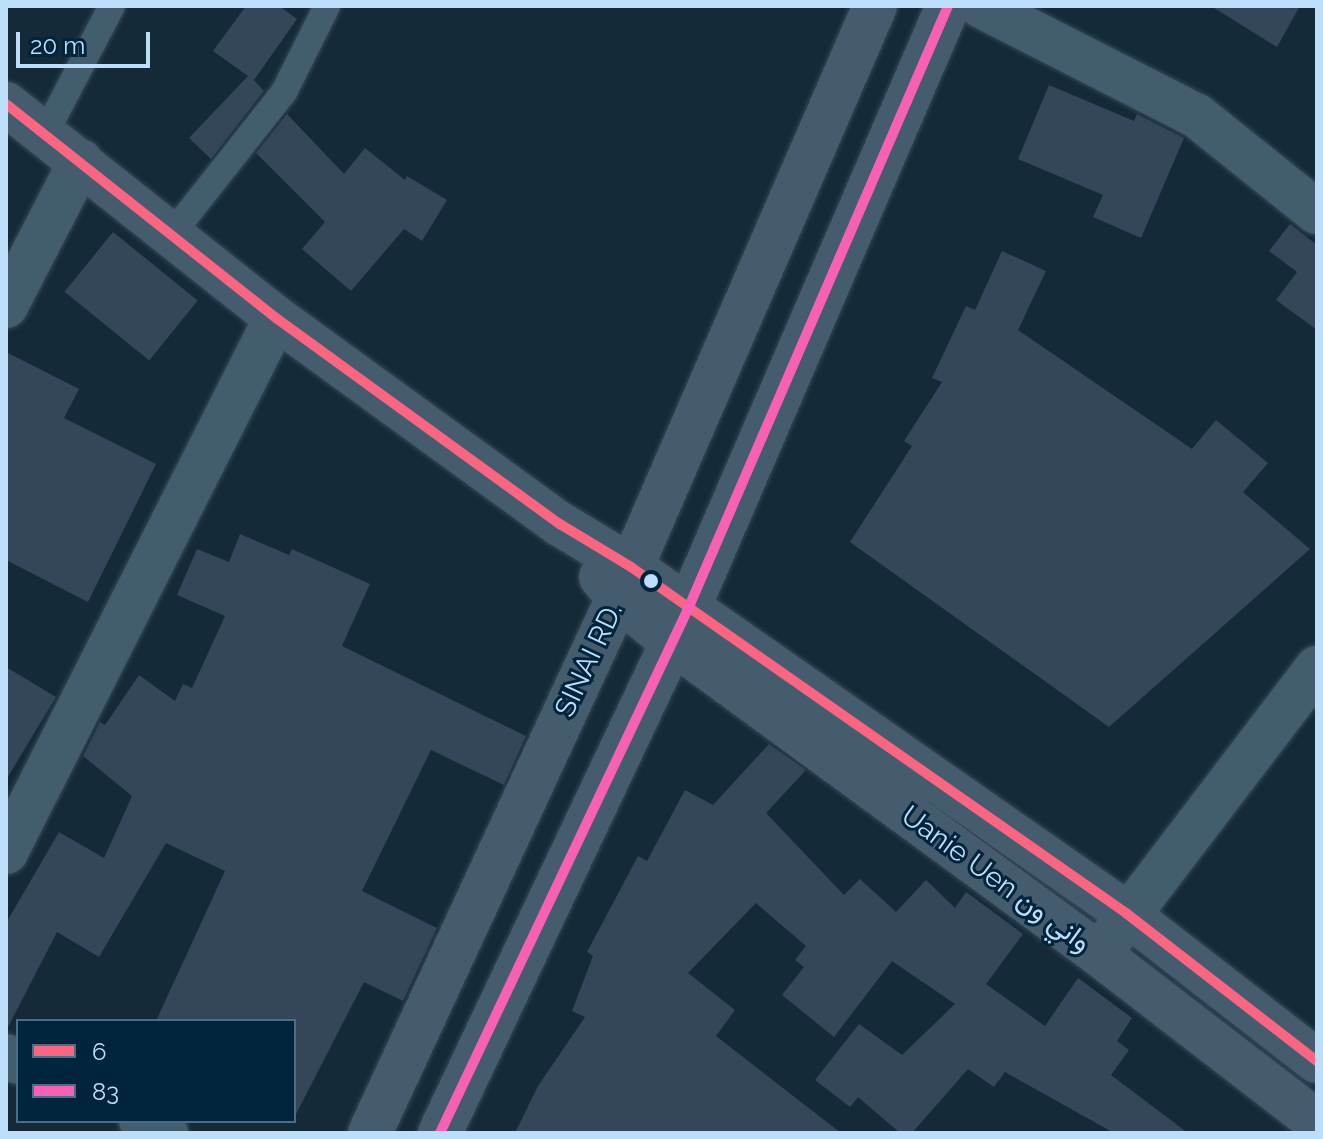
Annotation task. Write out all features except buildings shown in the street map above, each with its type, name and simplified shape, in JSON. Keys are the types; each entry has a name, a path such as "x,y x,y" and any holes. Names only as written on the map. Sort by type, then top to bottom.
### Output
{"street":[{"name":"SINAI RD.","path":"370,1133 624,583 875,6"},
{"path":"440,1133 679,625 948,6"},
{"path":"981,6 1197,116 1317,212"},
{"path":"6,104 276,318 560,524 624,583 679,625"},
{"path":"6,306 81,161"},
{"path":"6,852 276,318"},
{"name":"Uanie Uen واني ون","path":"679,625 1126,913 1317,1061"},
{"name":"Uanie Uen واني ون","path":"679,625 1317,1122"},
{"path":"1099,954 1126,913 1317,668"},
{"path":"145,1123 166,1133"}],"lane":[{"path":"45,134 112,6"},
{"path":"171,235 284,92 327,6"}],"transit line":[{"name":"83","path":"440,1133 688,609 948,6"},
{"name":"6","path":"6,104 276,318 560,524 631,567 1126,913 1317,1061"}]}
